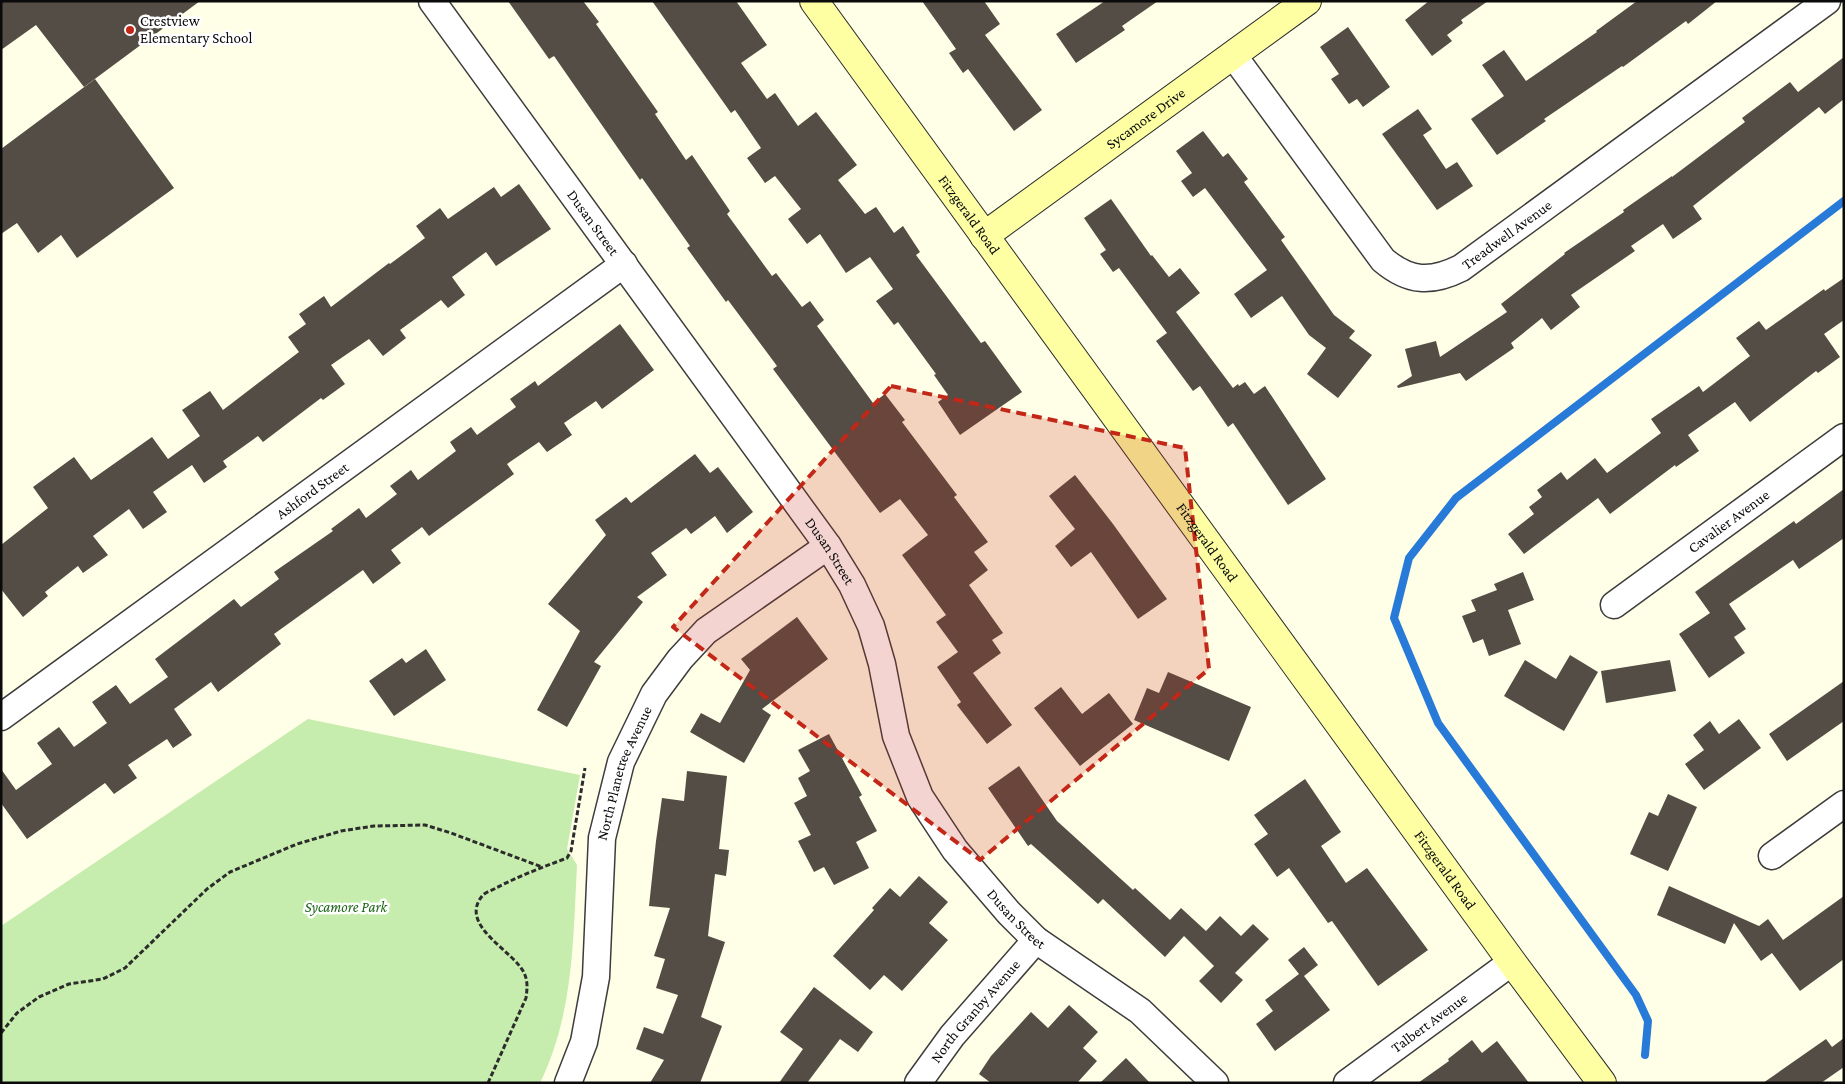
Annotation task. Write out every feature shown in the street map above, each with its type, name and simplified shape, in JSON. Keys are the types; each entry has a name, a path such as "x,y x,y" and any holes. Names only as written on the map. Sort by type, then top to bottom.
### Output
{"main road":[{"name":"Fitzgerald Road","path":"814,1 1512,962 1602,1083"},
{"name":"Sycamore Drive","path":"984,236 1307,1"}],"street":[{"name":"Dusan Street","path":"432,1 828,546 852,584 871,626 882,664 896,736 920,796 955,850 1009,913 1036,940 1140,1011 1215,1083"},
{"name":"Treadwell Avenue","path":"1233,55 1382,260 1393,269 1412,277 1427,279 1445,276 1461,268 1827,1"},
{"name":"Ashford Street","path":"1,716 624,264"},
{"name":"Cavalier Avenue","path":"1614,604 1844,437"},
{"name":"North Planetree Avenue","path":"568,1083 584,1042 596,977 602,838 620,762 654,694 680,660 706,631 828,546"},
{"path":"1772,856 1844,804"},
{"name":"North Granby Avenue","path":"918,1083 952,1036 1036,940"},
{"name":"Talbert Avenue","path":"1347,1083 1512,962"}],"path":[{"path":"488,1083 526,998 528,985 525,974 519,964 496,944 482,928 477,915 478,906 483,895 520,876 567,858 571,851 585,768"},
{"path":"1,1033 17,1013 39,997 70,984 103,978 124,968 206,888 230,872 297,844 341,832 374,826 425,825 542,868"}],"highlighted area":[{"path":"891,386 1185,448 1209,669 980,860 673,627"}],"green space":[{"name":"Sycamore Park","path":"308,719 580,775 567,849 577,865 570,976 560,1030 540,1083 1,1083 1,926"}],"building":[{"path":"1,1 200,1 84,87 36,25 1,50"},
{"path":"508,1 583,1 599,22 596,24 658,112 655,114 686,160 692,155 730,211 727,214 772,276 776,273 802,307 810,301 824,320 817,326 873,403 885,394 905,420 902,422 957,495 954,497 988,542 974,552 988,570 969,585 1003,633 992,640 1001,653 973,673 1012,725 987,744 957,705 961,702 937,667 958,652 936,622 946,615 902,555 928,535 900,499 880,513 773,369 777,366 728,300 726,302 687,248 690,246 642,178 640,180 554,56 549,59"},
{"path":"652,1 736,1 767,45 741,63 767,99 775,93 798,126 816,112 857,165 838,180 865,214 876,207 894,233 903,226 920,252 916,255 981,343 985,341 1022,392 960,435 938,402 948,395 934,375 936,374 898,322 894,325 876,301 893,289 870,257 846,273 820,234 807,244 788,219 801,209 775,176 765,183 747,158 761,148 735,110 731,113"},
{"path":"922,1 984,1 1000,24 985,35 1042,110 1014,131 968,69 963,73 949,53 956,49"},
{"path":"1105,1 1158,1 1122,26 1125,30 1076,63 1056,34"},
{"path":"1429,1 1488,1 1461,20 1463,23 1447,35 1452,41 1432,56 1405,20"},
{"path":"1637,1 1717,1 1688,24 1686,21 1623,67 1544,119 1546,121 1497,155 1471,119 1504,96 1482,65 1504,50 1526,81 1597,32"},
{"path":"1348,27 1390,87 1363,107 1357,99 1349,104 1331,79 1339,74 1320,47"},
{"path":"1844,57 1844,99 1825,114 1819,107 1693,206 1702,219 1673,239 1663,224 1631,246 1635,251 1571,295 1580,307 1551,330 1542,318 1511,343 1514,348 1466,381 1460,373 1398,388 1397,386 1412,376 1405,349 1436,341 1440,357 1507,312 1501,304 1564,253 1624,212 1623,210 1672,177 1745,122 1742,118 1790,82 1798,92"},
{"path":"95,79 174,188 77,258 61,235 38,253 17,223 1,234 1,149"},
{"path":"1418,109 1432,129 1423,135 1446,169 1457,162 1473,186 1437,210 1382,134"},
{"path":"1203,131 1223,157 1228,153 1248,179 1244,182 1285,237 1281,240 1334,315 1355,331 1349,338 1372,355 1338,398 1307,374 1326,348 1309,335 1282,296 1251,318 1234,294 1267,270 1205,188 1193,197 1181,181 1192,173 1176,151"},
{"path":"519,184 551,229 496,266 486,252 452,277 465,295 448,308 441,300 400,330 406,338 383,356 369,339 331,365 345,384 323,400 321,398 263,442 258,436 223,461 227,467 204,483 192,465 153,492 167,512 143,529 129,509 93,536 108,555 83,573 78,566 45,592 48,596 23,617 1,589 1,545 48,508 33,487 74,457 91,480 152,437 168,459 200,436 182,410 210,391 223,410 299,352 288,337 306,324 299,314 324,296 331,307 425,238 416,226 440,208 448,219 494,187 501,197"},
{"path":"1111,199 1151,256 1169,277 1180,268 1200,293 1176,312 1233,388 1245,382 1254,394 1265,386 1326,479 1288,505 1233,423 1228,427 1200,386 1193,391 1156,341 1167,333 1119,268 1113,272 1100,254 1106,250 1084,218"},
{"path":"1844,278 1844,320 1824,334 1840,357 1818,373 1816,371 1750,422 1735,402 1688,435 1699,451 1676,467 1675,465 1610,514 1598,498 1524,554 1508,534 1534,514 1529,507 1542,497 1537,490 1561,472 1567,480 1595,458 1607,473 1661,433 1651,419 1699,386 1703,392 1750,356 1736,338 1759,321 1766,330 1824,289 1825,291"},
{"path":"620,324 654,370 602,409 596,401 564,423 572,435 547,452 539,442 507,464 514,474 429,536 422,527 391,550 401,563 373,584 363,570 274,634 281,644 218,692 211,682 174,709 192,735 173,748 167,739 128,765 137,778 114,794 105,783 27,839 1,803 1,769 16,790 52,764 37,743 59,727 74,747 107,723 92,702 116,685 130,704 168,677 155,659 234,599 241,607 279,579 274,572 333,531 331,529 359,508 366,518 397,494 390,486 411,470 418,480 456,451 450,442 471,427 477,435 516,407 510,399 535,381 538,386"},
{"path":"695,454 710,473 718,467 753,512 727,533 715,516 691,534 686,528 651,553 667,575 637,597 643,602 594,662 601,666 567,727 537,710 580,631 548,604 606,535 595,520 626,497 631,503"},
{"path":"1075,475 1167,599 1138,619 1091,552 1071,567 1055,546 1075,529 1049,496"},
{"path":"1844,489 1844,538 1799,569 1793,560 1729,604 1746,629 1734,637 1745,653 1709,678 1679,634 1710,613 1695,592 1794,521 1796,524"},
{"path":"1523,572 1534,600 1508,610 1521,644 1489,656 1483,639 1473,643 1462,616 1476,611 1471,600 1497,590 1494,584"},
{"path":"797,617 828,659 762,709 771,715 744,763 690,732 701,713 720,723 750,670 741,659"},
{"path":"426,649 446,680 394,716 369,681 402,658 406,663"},
{"path":"1570,655 1598,672 1564,731 1504,696 1525,660 1556,679"},
{"path":"1670,660 1676,691 1606,703 1601,671"},
{"path":"1168,672 1251,707 1229,761 1134,720 1147,688 1159,693"},
{"path":"1844,681 1844,721 1787,761 1769,734"},
{"path":"1061,687 1082,714 1109,693 1133,724 1080,766 1034,708"},
{"path":"1739,719 1761,748 1704,790 1685,764 1704,750 1693,735 1710,721 1719,734"},
{"path":"829,734 862,795 859,797 877,831 856,842 869,868 834,885 824,867 814,872 798,841 811,835 794,803 807,796 798,778 810,771 798,750"},
{"path":"1019,766 1057,821 1133,890 1135,888 1170,920 1181,908 1206,931 1220,916 1241,936 1253,924 1269,939 1235,973 1243,980 1221,1003 1199,981 1214,966 1184,936 1165,957 1103,899 1098,904 1031,844 1028,846 988,788"},
{"path":"687,771 727,776 719,849 729,850 726,876 715,874 708,936 725,942 701,1017 722,1026 700,1083 650,1083 664,1060 636,1049 644,1027 663,1034 678,995 656,988 665,959 654,956 670,908 649,906 656,841 662,798 684,801"},
{"path":"1305,779 1341,832 1321,846 1346,883 1367,868 1428,950 1378,986 1332,921 1328,923 1289,868 1277,877 1254,844 1268,834 1254,815"},
{"path":"1668,794 1697,807 1668,871 1630,854 1649,812 1658,816"},
{"path":"919,876 948,902 929,923 948,940 902,991 884,975 870,990 833,956 874,910 872,908 890,888 900,897"},
{"path":"1669,886 1759,926 1768,919 1783,940 1844,896 1844,959 1800,991 1772,953 1761,961 1734,923 1725,944 1657,915"},
{"path":"1304,947 1318,965 1304,976 1330,1010 1275,1051 1256,1024 1273,1011 1265,1000 1299,974 1288,960"},
{"path":"814,987 873,1032 858,1052 840,1039 807,1083 779,1083 803,1049 780,1032"},
{"path":"1069,1005 1098,1032 1083,1048 1097,1061 1077,1083 991,1083 979,1074 991,1056 1031,1012 1048,1028"},
{"path":"1844,1038 1844,1067 1821,1083 1763,1083 1826,1039 1832,1047"},
{"path":"1472,1040 1482,1053 1497,1041 1529,1083 1418,1083 1449,1061 1448,1059"},
{"path":"1126,1058 1150,1083 1100,1083"}],"waterway":[{"path":"1645,1055 1648,1021 1636,995 1438,723 1394,618 1409,558 1456,498 1844,201"}],"place":[{"name":"Crestview Elementary School","path":"130,30"}]}
